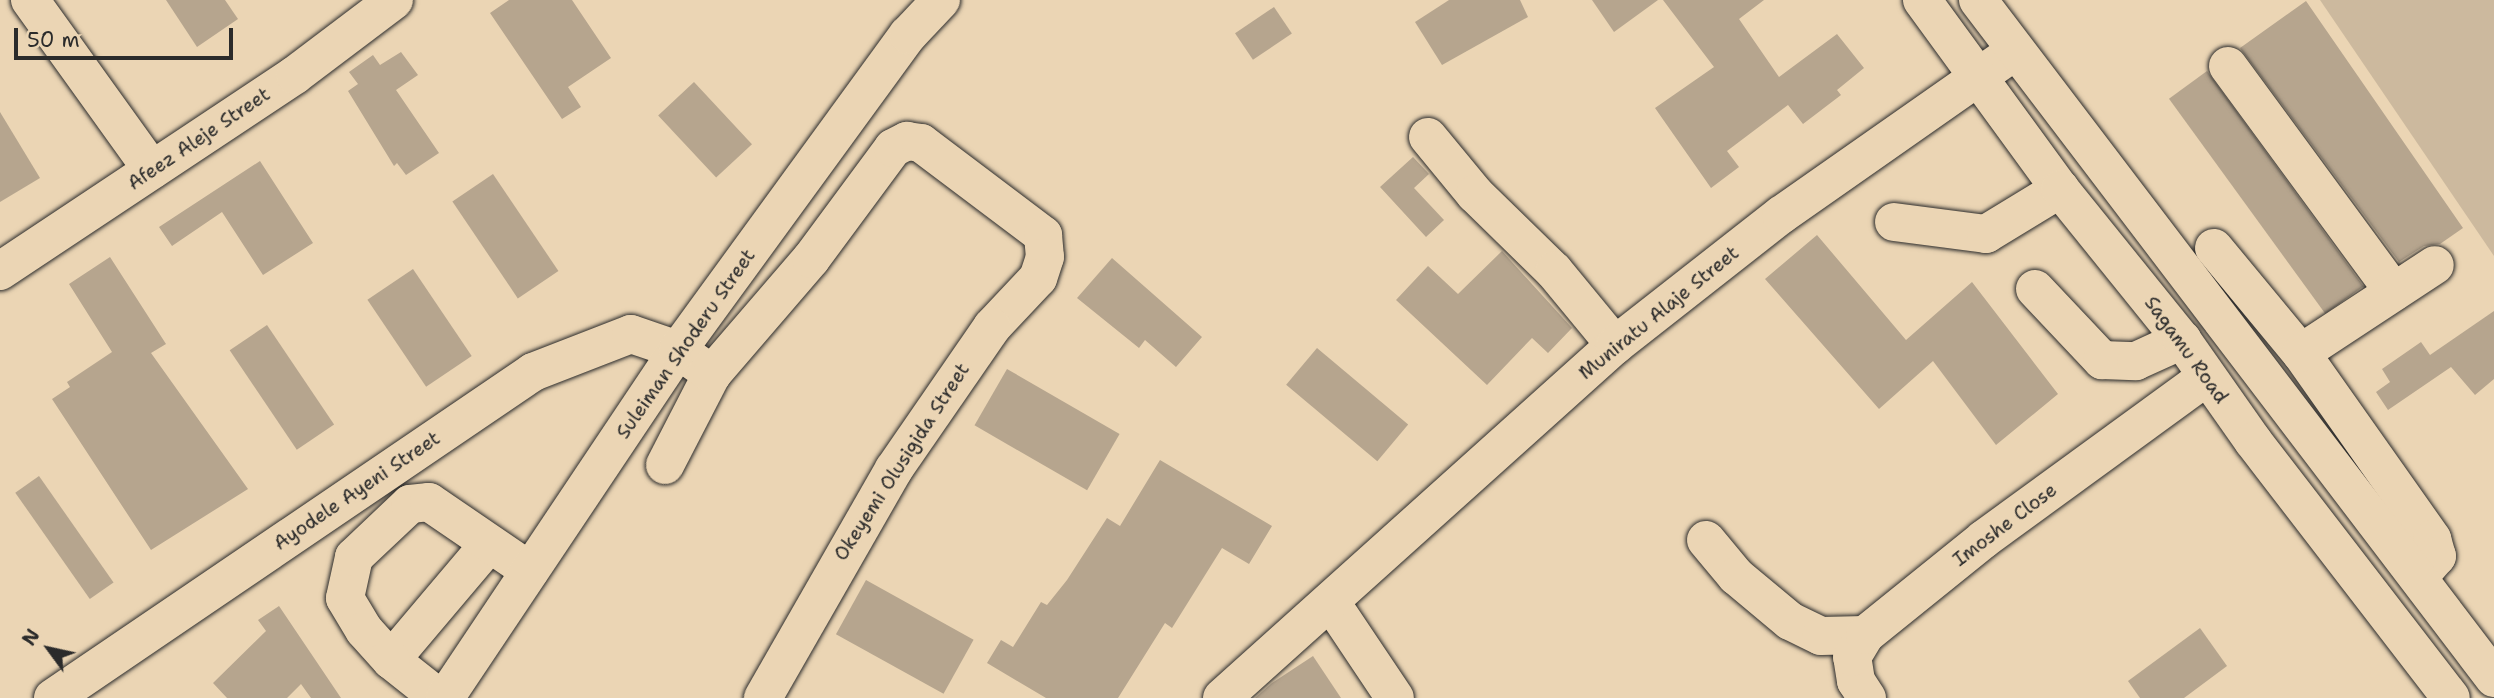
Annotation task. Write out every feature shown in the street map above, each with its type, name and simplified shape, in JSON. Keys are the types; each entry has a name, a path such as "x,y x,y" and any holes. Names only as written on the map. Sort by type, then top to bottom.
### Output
{"main road":[{"path":"30,0 152,170"},
{"name":"Afeez Aleje Street","path":"0,271 295,75 394,0"},
{"name":"Suleiman Shoderu Street","path":"445,698 678,350 908,35 941,0"},
{"name":"Sagamu Road","path":"1922,0 2060,189 2182,340 2206,377 2451,698"},
{"path":"1978,0 2490,666"},
{"name":"Muniratu Alaje Street","path":"1222,698 1332,604 1615,345 1782,215 1979,80 2015,51"},
{"path":"2228,66 2394,292"},
{"path":"1428,137 1475,194 1554,271 1615,345"},
{"name":"Okeyemi Olusigida Street","path":"712,374 811,259 893,148 907,141 921,143 1042,235 1045,257 1038,278 992,327 894,469 763,698"},
{"path":"1894,222 1986,234 2060,189"},
{"path":"2214,248 2301,353 2361,444 2432,539 2437,556 2429,590 2398,629"},
{"path":"2301,353 2435,265"},
{"path":"2035,289 2102,360 2136,361 2182,340"},
{"name":"Ayodele Ayeni Street","path":"53,698 533,372 631,334 678,350 712,374"},
{"path":"665,465 712,374"},
{"name":"Imoshe Close","path":"1865,635 1984,539 2206,377"},
{"path":"365,485 391,519"},
{"path":"439,698 391,660 364,630 345,598 354,557 391,519 410,504 429,502 530,571"},
{"path":"1706,540 1737,576 1790,621 1821,636 1865,635"},
{"path":"391,660 489,544"},
{"path":"1332,604 1395,698"},
{"path":"1865,635 1852,657 1856,681 1867,698"}],"shaded area":[{"path":"2320,0 2494,0 2494,256"}],"building":[{"path":"166,0 225,0 238,19 197,47"},
{"path":"509,0 572,0 611,58 568,87 581,107 562,119 490,13"},
{"path":"1449,0 1520,0 1528,17 1442,65 1415,22"},
{"path":"1592,0 1658,0 1614,32"},
{"path":"1663,0 1764,0 1739,19 1779,77 1837,34 1864,68 1837,90 1841,95 1803,124 1788,105 1727,151 1739,167 1711,188 1655,108 1714,67"},
{"path":"2306,1 2463,228 2440,244 2424,246 2399,262 2240,48"},
{"path":"1274,7 1292,34 1253,60 1235,33"},
{"path":"401,52 418,75 396,90 439,153 406,175 397,163 394,166 348,91 358,84 349,72 373,55 380,65"},
{"path":"2207,71 2363,286 2325,314 2169,99"},
{"path":"694,82 752,144 716,178 658,115"},
{"path":"0,112 40,178 0,202"},
{"path":"1413,157 1429,174 1414,188 1444,220 1426,237 1380,187"},
{"path":"260,161 313,243 263,275 222,212 172,246 159,227"},
{"path":"493,174 558,271 518,298 452,201"},
{"path":"1817,235 1906,340 1972,282 2058,394 1996,445 1933,361 1879,409 1765,279"},
{"path":"1502,251 1572,328 1548,353 1532,338 1487,385 1396,300 1428,266 1458,294"},
{"path":"110,257 166,344 151,353 248,489 151,550 52,399 70,387 67,382 112,352 69,284"},
{"path":"1112,258 1202,337 1176,367 1145,340 1139,348 1077,298"},
{"path":"413,269 472,356 426,387 367,300"},
{"path":"2494,311 2494,379 2475,395 2451,367 2388,410 2376,392 2390,382 2382,369 2421,342 2430,355"},
{"path":"267,325 334,424 297,450 230,350"},
{"path":"1317,348 1408,424 1377,461 1286,385"},
{"path":"1007,369 1120,434 1087,490 974,425"},
{"path":"1160,460 1272,526 1249,564 1222,548 1172,628 1165,623 1118,698 1046,698 987,663 1001,640 1013,647 1041,602 1047,605 1067,580 1107,518 1120,526"},
{"path":"39,476 114,582 90,599 15,493"},
{"path":"866,580 974,640 944,694 836,634"},
{"path":"279,606 341,698 311,698 301,684 287,698 227,698 213,683 266,631 258,620"},
{"path":"2200,628 2227,666 2184,698 2140,698 2128,681"},
{"path":"1313,656 1341,698 1255,698 1272,683"}]}
